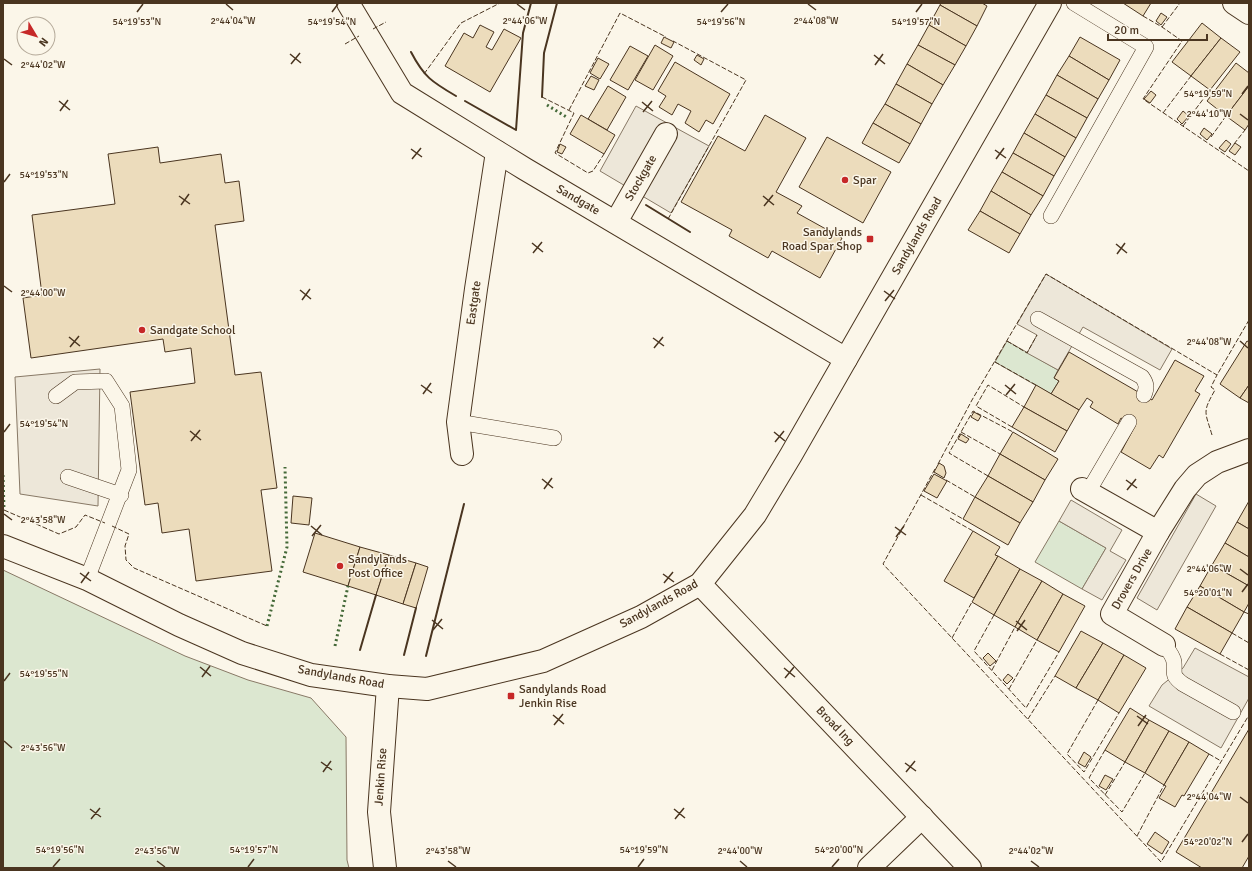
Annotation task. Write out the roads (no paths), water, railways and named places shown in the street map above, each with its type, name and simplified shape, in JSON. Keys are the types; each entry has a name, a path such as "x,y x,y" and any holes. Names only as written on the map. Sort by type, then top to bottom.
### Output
{"street":[{"name":"Sandgate","path":"348,3 402,93 497,152 846,359"},
{"name":"Sandylands Road","path":"3,546 87,579 179,625 242,653 311,675 388,686 427,689 543,661 641,617 700,584 754,515 791,455 1050,3"},
{"name":"Stockgate","path":"616,222 666,134"},
{"name":"Eastgate","path":"462,454 458,422 497,152"},
{"name":"Drovers Drive","path":"1164,645 1112,614 1158,532 1185,489 1197,475 1217,462 1249,450"},
{"path":"1085,491 1158,532"},
{"name":"Broad Ing","path":"700,584 970,868"},
{"name":"Jenkin Rise","path":"385,868 379,812 388,686"},
{"path":"869,868 922,817"}],"lane":[{"path":"1051,216 1146,47 1074,3"},
{"path":"1038,319 1142,377 1146,382 1147,389 1144,395"},
{"path":"56,396 75,382 106,381 122,406 129,470 121,495 87,579"},
{"path":"458,422 554,438"},
{"path":"1085,491 1129,422"},
{"path":"68,477 121,495"},
{"path":"1164,645 1174,661 1173,670 1175,678 1182,684 1233,712"}],"place":[{"name":"Spar","path":"845,180"},
{"name":"Sandylands Road Spar Shop","path":"870,239"},
{"name":"Sandgate School","path":"142,330"},
{"name":"Sandylands Post Office","path":"340,566"},
{"name":"Sandylands Road Jenkin Rise","path":"511,696"}]}
